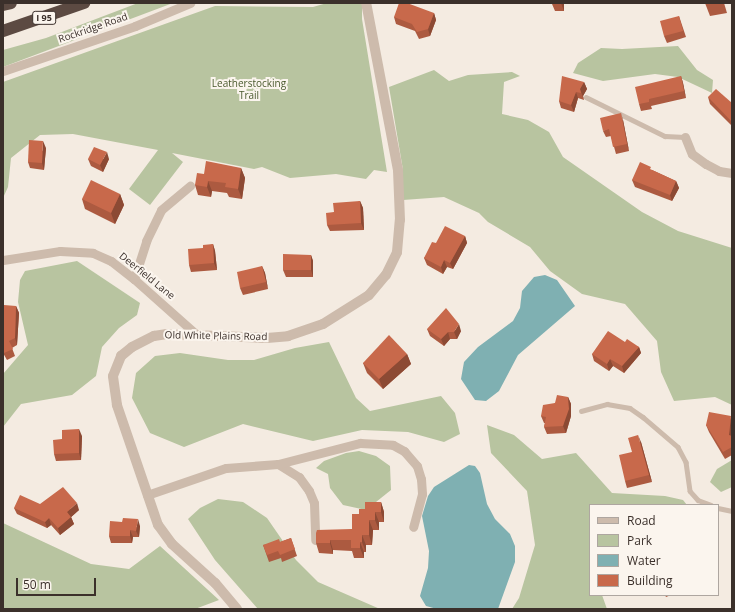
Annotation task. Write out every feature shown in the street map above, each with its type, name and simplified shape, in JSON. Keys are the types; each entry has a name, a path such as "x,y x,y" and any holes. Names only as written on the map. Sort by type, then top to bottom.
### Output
{"highway":[{"path":"3,5 11,3"},
{"name":"I 95","path":"3,31 84,3"}],"street":[{"name":"Rockridge Road","path":"3,71 135,26 190,3"},
{"name":"Old White Plains Road","path":"237,609 215,584 164,536 158,525 117,406 112,386 115,367 121,356 132,347 154,336 197,335 233,338 288,336 322,324 343,312 370,295 386,275 397,252 400,220 398,170 366,3"},
{"path":"685,137 692,154 719,171 732,173"},
{"path":"134,279 146,241 162,210 190,186"},
{"name":"Deerfield Lane","path":"3,260 60,251 84,251 111,261 134,279 197,335"},
{"path":"147,495 226,468 278,464 360,443 393,445 409,456 417,466 421,480 422,494 413,527"},
{"path":"278,464 299,477 310,491 314,503 315,540"}],"lane":[{"path":"586,97 665,136 685,137"},
{"path":"581,411 607,404 630,408 643,417 678,446 686,462 690,492 698,500 708,504"},
{"path":"719,508 732,511"}],"green space":[{"path":"138,3 173,3 3,67 3,50 46,38"},
{"name":"Leatherstocking Trail","path":"327,3 362,3 362,19 387,172 374,170 366,179 336,174 290,178 262,167 254,169 172,153 183,162 150,205 129,189 158,150 73,134 40,135 11,158 8,187 3,198 3,82 215,6 313,7"},
{"path":"678,46 697,70 713,80 712,93 678,77 655,74 603,81 573,73 578,63 601,48 622,49"},
{"path":"434,70 449,81 468,75 512,72 520,76 504,82 502,114 528,120 549,132 563,157 642,212 678,231 732,248 732,405 715,397 674,401 661,372 657,341 625,304 582,294 550,271 530,247 488,222 479,213 444,197 403,200 403,170 389,87"},
{"path":"77,261 140,303 137,315 119,328 102,347 96,376 72,395 21,404 3,427 3,374 28,345 18,302 20,280 25,271"},
{"path":"329,342 356,398 370,411 441,396 455,413 460,434 444,442 408,432 362,430 313,441 243,424 184,447 150,433 132,398 136,373 155,356 180,353 228,360 254,360 295,348"},
{"path":"487,425 514,435 542,459 576,453 612,493 665,496 683,500 686,504 589,504 589,596 602,596 607,609 512,609 519,598 535,545 527,491 491,453"},
{"path":"359,451 376,456 390,466 391,490 366,510 343,505 330,488 328,474 316,468 324,461 346,453"},
{"path":"732,460 732,487 721,492 710,482 717,469"},
{"path":"218,499 243,502 267,518 296,560 318,582 380,609 258,609 215,560 188,519 200,508"},
{"path":"3,523 91,564 129,569 160,546 219,600 195,609 3,609"}],"water":[{"path":"545,275 557,280 575,306 518,355 499,391 486,401 475,400 461,379 464,362 478,347 513,321 520,308 522,291 534,277"},
{"path":"469,465 475,466 480,473 487,504 495,519 510,534 515,546 515,562 498,609 437,609 426,606 420,596 428,568 429,551 422,516 428,496 434,487"}],"building":[{"path":"399,3 407,3 434,13 428,29 417,32 412,24 394,17"},
{"path":"679,16 683,31 664,36 660,21"},
{"path":"562,76 584,82 580,89 581,93 576,92 571,105 559,101"},
{"path":"681,76 684,91 649,99 649,102 639,104 635,87"},
{"path":"716,89 732,103 732,122 708,97"},
{"path":"621,113 627,144 613,147 609,129 603,131 600,118"},
{"path":"29,140 43,141 42,163 28,162"},
{"path":"94,147 107,152 100,165 88,159"},
{"path":"206,161 241,168 238,189 225,187 226,183 208,181 207,187 195,185 197,173 204,174"},
{"path":"640,162 651,167 650,169 676,181 670,195 632,180"},
{"path":"91,180 120,194 111,213 82,199"},
{"path":"360,201 361,223 327,225 326,213 334,212 333,203"},
{"path":"445,226 465,236 450,263 444,260 441,267 424,258 432,242 436,243"},
{"path":"213,244 214,263 189,265 188,249 203,248 203,245"},
{"path":"283,254 311,255 311,270 283,270"},
{"path":"262,266 266,282 240,288 237,272"},
{"path":"4,305 16,306 15,338 9,341 13,349 4,353 3,314"},
{"path":"446,308 459,324 454,332 448,332 441,339 427,329"},
{"path":"608,331 625,342 627,339 639,347 622,366 610,359 607,364 592,354"},
{"path":"389,335 407,354 379,379 363,363"},
{"path":"557,395 568,397 569,409 563,426 544,427 546,417 541,416 543,405 555,403"},
{"path":"709,412 731,416 729,435 732,436 732,447 723,452 706,425"},
{"path":"79,429 79,453 54,454 53,440 62,439 62,430"},
{"path":"638,435 649,475 625,481 619,455 632,452 628,438"},
{"path":"63,487 77,503 67,512 71,517 58,528 49,518 45,522 14,508 20,495 40,504"},
{"path":"365,502 381,502 381,512 375,512 375,520 369,520 369,535 362,535 360,548 351,548 351,540 330,540 330,543 316,543 317,530 352,529 352,514 359,514 359,509 365,509"},
{"path":"123,518 138,519 136,531 130,530 130,536 109,536 110,521 122,522"},
{"path":"291,538 295,549 280,555 278,551 267,555 263,545 279,539 280,542"}]}
